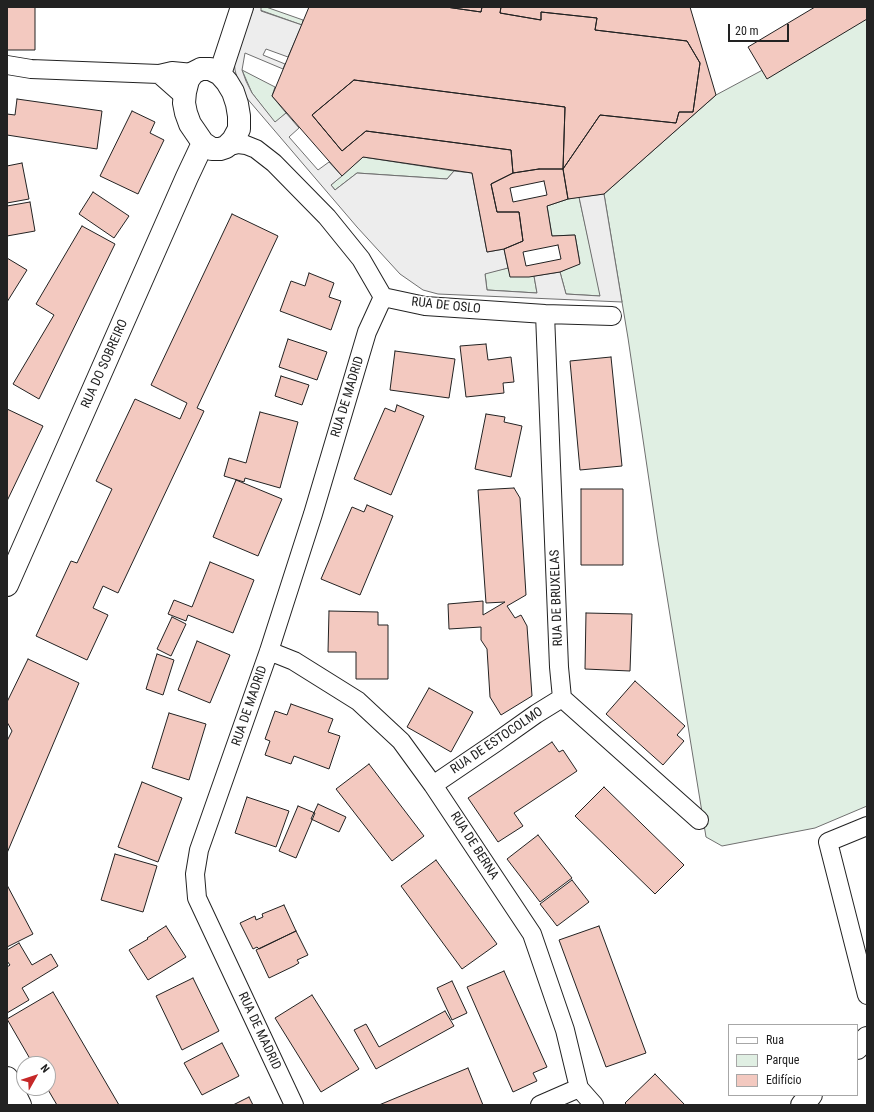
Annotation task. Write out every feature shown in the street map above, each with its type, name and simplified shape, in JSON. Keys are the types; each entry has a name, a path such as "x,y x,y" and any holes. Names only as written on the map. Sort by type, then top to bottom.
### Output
{"main road":[{"path":"220,74 242,7"},
{"path":"201,69 210,69 220,74 233,92 239,116 239,129 233,140 226,147 212,149 203,143 190,124 184,103 185,92 188,80 193,73 201,69"},
{"name":"RUA DO SOBREIRO","path":"7,585 203,143"},
{"path":"858,1047 867,1038"},
{"path":"7,1078 20,1105"},
{"path":"802,1105 810,1096"}],"street":[{"path":"7,66 31,69 159,74 172,71 193,73"},
{"path":"159,74 185,97"},
{"path":"239,116 246,129 274,163 327,217 361,259 383,297"},
{"path":"226,147 238,144 246,145 256,149 274,163"},
{"name":"RUA DE OSLO","path":"383,297 425,306 545,314 612,316"},
{"name":"RUA DE MADRID","path":"294,1105 197,898 195,874 199,850 269,652 313,514 367,332 383,297"},
{"name":"RUA DE BRUXELAS","path":"545,314 562,698"},
{"name":"RUA DE BERNA","path":"269,652 294,661 358,700 401,741 433,785 532,934 565,1030 579,1088 594,1105"},
{"path":"562,698 699,820"},
{"name":"RUA DE ESTOCOLMO","path":"433,785 536,714 562,698"},
{"path":"867,826 828,842 867,995"},
{"path":"540,1105 579,1088"}],"green space":[{"path":"261,7 266,7 303,20 302,25 260,10"},
{"path":"867,14 867,806 815,828 722,846 706,837 604,194 716,95"},
{"path":"242,70 275,87 272,96 286,113 275,123 252,93"},
{"path":"363,157 454,171 447,179 357,173 335,190 331,185"},
{"path":"579,197 601,296 566,294 560,272 580,263 575,235 552,236 547,206"},
{"path":"508,268 534,276 537,293 487,290 485,273"}],"shaded area":[{"path":"254,7 261,7 261,11 302,25 288,57 266,49 263,55 285,64 283,69 245,53 242,70 246,81 252,93 275,122 286,113 299,128 289,137 318,170 329,162 342,176 331,185 335,190 357,173 447,179 454,171 472,173 487,252 504,249 508,268 485,274 487,290 537,293 534,276 560,272 566,294 600,296 579,197 604,194 622,302 438,294 423,290 400,274 357,227 245,96 238,82 234,61"}],"building":[{"path":"7,7 35,7 35,50 7,50"},
{"path":"309,7 446,7 481,12 482,7 501,7 500,13 541,20 541,12 597,18 595,30 687,41 700,63 693,112 679,112 676,123 600,115 563,169 565,107 354,80 312,115 342,151 366,131 511,150 513,173 491,184 497,212 519,212 523,241 504,249 487,252 472,173 363,157 342,176 272,96"},
{"path":"446,7 482,7 481,12"},
{"path":"501,7 690,7 716,95 604,194 568,199 563,169 600,115 676,123 679,112 693,112 700,63 687,41 595,30 597,18 541,12 541,20 500,13"},
{"path":"815,7 867,7 867,19 767,79 748,47"},
{"path":"354,80 565,107 563,169 539,169 513,173 511,150 366,131 342,151 312,115"},
{"path":"17,99 102,111 97,149 7,135 7,114 15,115"},
{"path":"132,111 155,122 150,133 164,140 138,194 100,176"},
{"path":"22,163 29,199 7,203 7,166"},
{"path":"539,169 563,169 568,199 547,206 552,236 575,235 580,264 560,272 529,277 510,277 504,249 523,241 519,212 497,212 491,184 513,173"},
{"path":"544,181 547,195 513,202 510,188"},
{"path":"93,192 129,216 114,238 79,214"},
{"path":"30,202 35,231 7,236 7,206"},
{"path":"232,214 278,236 197,408 204,411 118,593 103,586 93,608 108,615 87,660 36,636 71,561 77,563 112,489 96,481 135,399 180,419 187,403 151,385"},
{"path":"82,226 115,244 39,399 13,384 54,315 36,304"},
{"path":"558,245 561,259 526,266 523,252"},
{"path":"7,258 27,270 7,302"},
{"path":"309,273 334,283 329,297 341,301 331,330 280,311 291,281 305,286"},
{"path":"288,339 327,352 317,380 279,367"},
{"path":"486,344 488,360 511,357 514,382 503,383 504,393 466,397 460,346"},
{"path":"395,351 455,359 449,398 390,390"},
{"path":"611,357 622,466 580,470 570,361"},
{"path":"281,376 309,385 302,405 275,396"},
{"path":"397,405 424,416 391,495 354,479 385,408 395,412"},
{"path":"7,409 43,426 7,501"},
{"path":"260,412 298,422 280,488 245,478 244,482 224,476 229,458 246,463"},
{"path":"486,414 505,417 504,422 522,426 511,477 475,469"},
{"path":"236,480 282,499 258,556 213,537"},
{"path":"514,488 520,498 526,595 507,606 515,618 521,615 527,626 532,696 501,715 490,697 487,649 481,640 481,627 449,629 448,604 483,601 483,615 505,602 486,603 478,490"},
{"path":"581,489 623,489 623,565 581,565"},
{"path":"367,505 393,516 360,595 321,579 352,507 364,512"},
{"path":"210,562 254,580 233,633 188,615 186,621 168,614 174,600 192,607"},
{"path":"329,611 378,612 378,625 388,625 388,679 356,679 356,652 328,652"},
{"path":"586,613 632,614 630,671 585,669"},
{"path":"172,617 186,624 171,656 157,649"},
{"path":"197,641 230,655 210,703 178,690"},
{"path":"157,654 174,660 163,695 146,689"},
{"path":"28,659 79,683 7,853 7,741 12,731 7,722 7,702"},
{"path":"635,681 685,726 677,735 684,741 663,765 606,714"},
{"path":"429,688 473,712 451,752 407,727"},
{"path":"291,704 333,719 328,732 340,736 329,769 294,756 291,764 265,755 270,741 265,739 275,711 287,715"},
{"path":"169,713 206,724 189,780 152,768"},
{"path":"552,742 559,752 563,750 577,771 514,813 523,826 498,842 468,798"},
{"path":"369,764 424,836 392,861 336,789"},
{"path":"142,782 182,798 158,862 118,847"},
{"path":"604,787 684,865 655,894 575,816"},
{"path":"247,797 289,811 276,847 235,833"},
{"path":"318,804 346,817 339,832 311,819"},
{"path":"298,806 315,813 296,858 279,851"},
{"path":"538,835 572,878 540,902 507,859"},
{"path":"115,854 157,866 143,912 101,900"},
{"path":"436,860 497,944 462,969 401,886"},
{"path":"572,880 589,902 557,926 540,904"},
{"path":"7,885 33,934 7,947"},
{"path":"284,905 296,931 259,949 257,947 253,949 240,923 255,916 256,920 263,917 262,914"},
{"path":"166,926 186,957 148,980 129,950"},
{"path":"599,926 646,1053 606,1067 559,940"},
{"path":"296,931 308,955 297,960 299,963 294,966 269,978 256,950"},
{"path":"19,943 32,965 51,954 58,966 22,988 29,1000 7,1013 7,967 10,965 7,961 7,950"},
{"path":"504,971 547,1067 533,1073 537,1081 513,1092 467,987"},
{"path":"193,978 219,1031 182,1050 156,996"},
{"path":"452,981 467,1013 452,1020 437,988"},
{"path":"53,992 119,1105 57,1105 52,1096 56,1096 56,1056 28,1056 7,1019"},
{"path":"312,995 359,1069 321,1092 275,1018"},
{"path":"445,1011 454,1026 376,1069 354,1030 366,1024 379,1047"},
{"path":"222,1043 239,1076 202,1095 184,1063"},
{"path":"468,1068 483,1105 379,1105"},
{"path":"655,1074 685,1105 627,1105 625,1103"},
{"path":"249,1097 253,1105 233,1105"}]}
